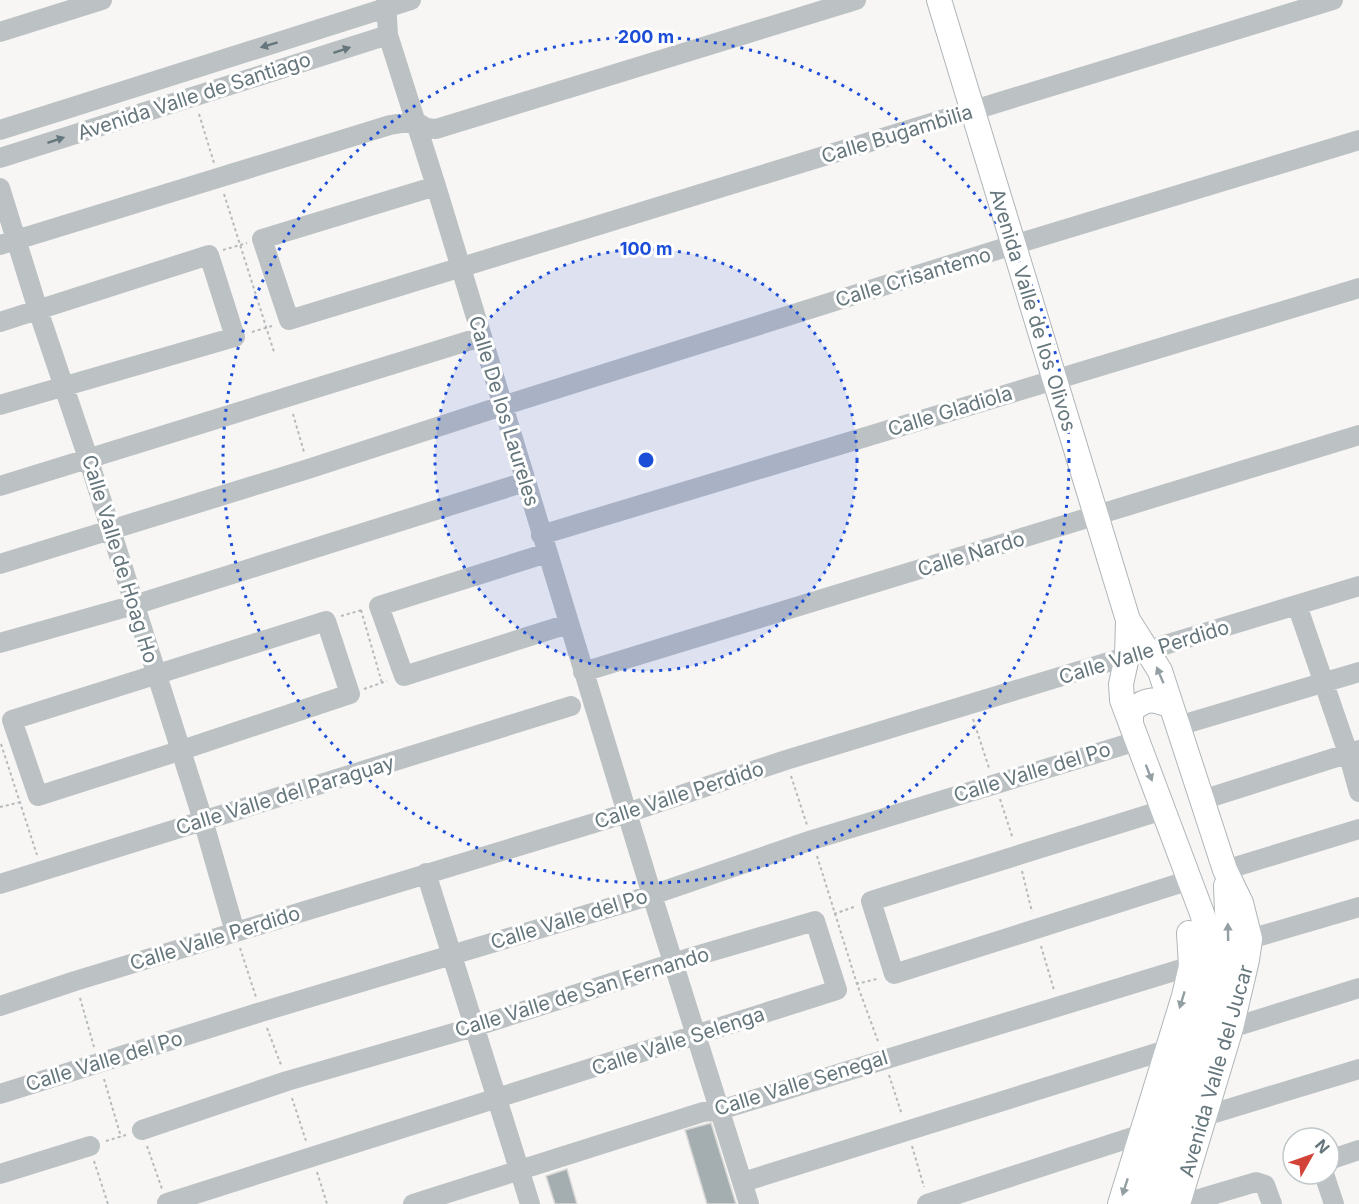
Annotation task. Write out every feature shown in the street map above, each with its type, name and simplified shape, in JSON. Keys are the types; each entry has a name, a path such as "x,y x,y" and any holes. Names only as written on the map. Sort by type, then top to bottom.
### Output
{"main road":[{"name":"Avenida Valle de los Olivos","path":"939,0 1137,654"},
{"name":"Avenida Valle del Jucar","path":"1159,1204 1208,969 1203,916 1122,700 1121,684 1137,654 1160,671 1225,870 1241,903 1250,939 1231,1028 1180,1204"},
{"path":"1134,732 1131,711 1141,702 1154,699 1175,716"},
{"name":"Avenida Valle del Jucar","path":"1140,1204 1224,980 1228,936 1225,870"},
{"name":"Avenida Valle del Jucar","path":"1120,1204 1184,996 1191,966 1186,901 1190,880"}],"street":[{"path":"0,32 102,0"},
{"name":"Avenida Valle de Santiago","path":"0,130 385,4 411,0"},
{"path":"8,243 390,125 415,121 426,128 436,129 856,0"},
{"name":"Calle Bugambilia","path":"289,320 1333,0"},
{"name":"Calle De los Laureles","path":"385,4 388,35 568,624 749,1204"},
{"name":"Avenida Valle de Santiago","path":"0,158 388,35"},
{"name":"Calle Crisantemo","path":"0,564 308,470 502,406 1014,245 1359,140"},
{"path":"289,320 262,239 436,186"},
{"name":"Calle Valle de Hoag Ho","path":"0,188 8,243 38,310 65,386 235,932"},
{"path":"0,322 209,255 236,337 0,405"},
{"name":"Calle Gladiola","path":"370,608 544,544 1054,380 1359,288"},
{"path":"0,486 482,337"},
{"name":"Calle Nardo","path":"583,672 1359,435"},
{"path":"0,643 134,605 525,482"},
{"name":"Calle Valle Perdido","path":"0,1006 627,813 786,760 1359,586"},
{"path":"1297,605 1324,683 1353,751 1359,792"},
{"path":"370,608 404,676 568,624"},
{"path":"326,621 350,694 179,752 29,799 12,720 326,621"},
{"path":"1175,716 1324,683 1359,672"},
{"name":"Calle Valle del Paraguay","path":"0,884 571,706"},
{"name":"Calle Valle del Po","path":"0,1094 652,895 1134,732"},
{"path":"1202,800 1353,751"},
{"path":"1163,810 871,901 894,974 1190,880"},
{"path":"1225,870 1359,829"},
{"path":"426,873 530,1204"},
{"path":"1250,939 1359,907"},
{"path":"814,921 837,990"},
{"name":"Calle Valle de San Fernando","path":"142,1130 287,1081 474,1027 814,921"},
{"name":"Calle Valle Senegal","path":"413,1204 703,1112 720,1110 1191,966"},
{"path":"1231,1028 1359,988"},
{"name":"Calle Valle Selenga","path":"167,1203 837,990"},
{"path":"743,1182 1166,1050"},
{"path":"1204,1116 1359,1069"},
{"path":"928,1204 1142,1134"},
{"path":"0,1174 90,1146"},
{"path":"1341,1156 1359,1150"},
{"path":"1180,1204 1251,1183 1260,1183 1267,1190 1272,1204"},
{"path":"1328,1186 1334,1204"}],"path":[{"path":"193,97 274,352"},
{"path":"209,255 262,239"},
{"path":"236,337 289,320"},
{"path":"288,396 308,470"},
{"path":"326,621 370,608 382,683"},
{"path":"350,694 404,676"},
{"path":"0,741 29,799 42,871"},
{"path":"786,760 857,984 908,1131 928,1204"},
{"path":"0,807 29,799"},
{"path":"814,921 871,901"},
{"path":"837,990 894,974"},
{"path":"108,1204 90,1146 142,1130 167,1203"}],"building":[{"path":"711,1123 736,1204 707,1204 685,1130"},
{"path":"567,1169 577,1204 555,1204 546,1176"}]}
